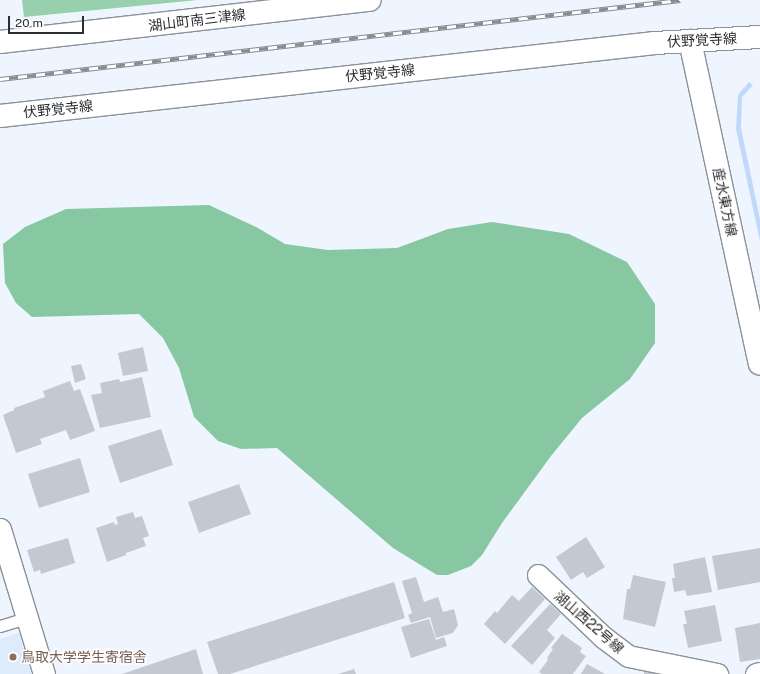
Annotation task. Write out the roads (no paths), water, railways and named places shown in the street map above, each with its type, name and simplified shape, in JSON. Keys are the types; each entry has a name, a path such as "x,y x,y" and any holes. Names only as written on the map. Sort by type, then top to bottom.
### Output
{"main road":[{"name":"湖山町南三津線","path":"0,42 370,0"},
{"name":"伏野覚寺線","path":"0,116 639,44 760,37"},
{"name":"産水東方線","path":"690,41 760,364"}],"street":[{"path":"0,529 44,674"},
{"name":"湖山西22号線","path":"538,575 603,637 628,656 717,674"},
{"path":"756,674 760,673"}],"lane":[{"path":"0,626 27,618"}],"water":[{"path":"749,82 753,85 742,97 741,128 760,219 760,241 736,129 738,95"}],"railway":[{"path":"0,79 680,0"}],"place":[{"name":"鳥取大学学生寄宿舎","path":"13,657"}]}
